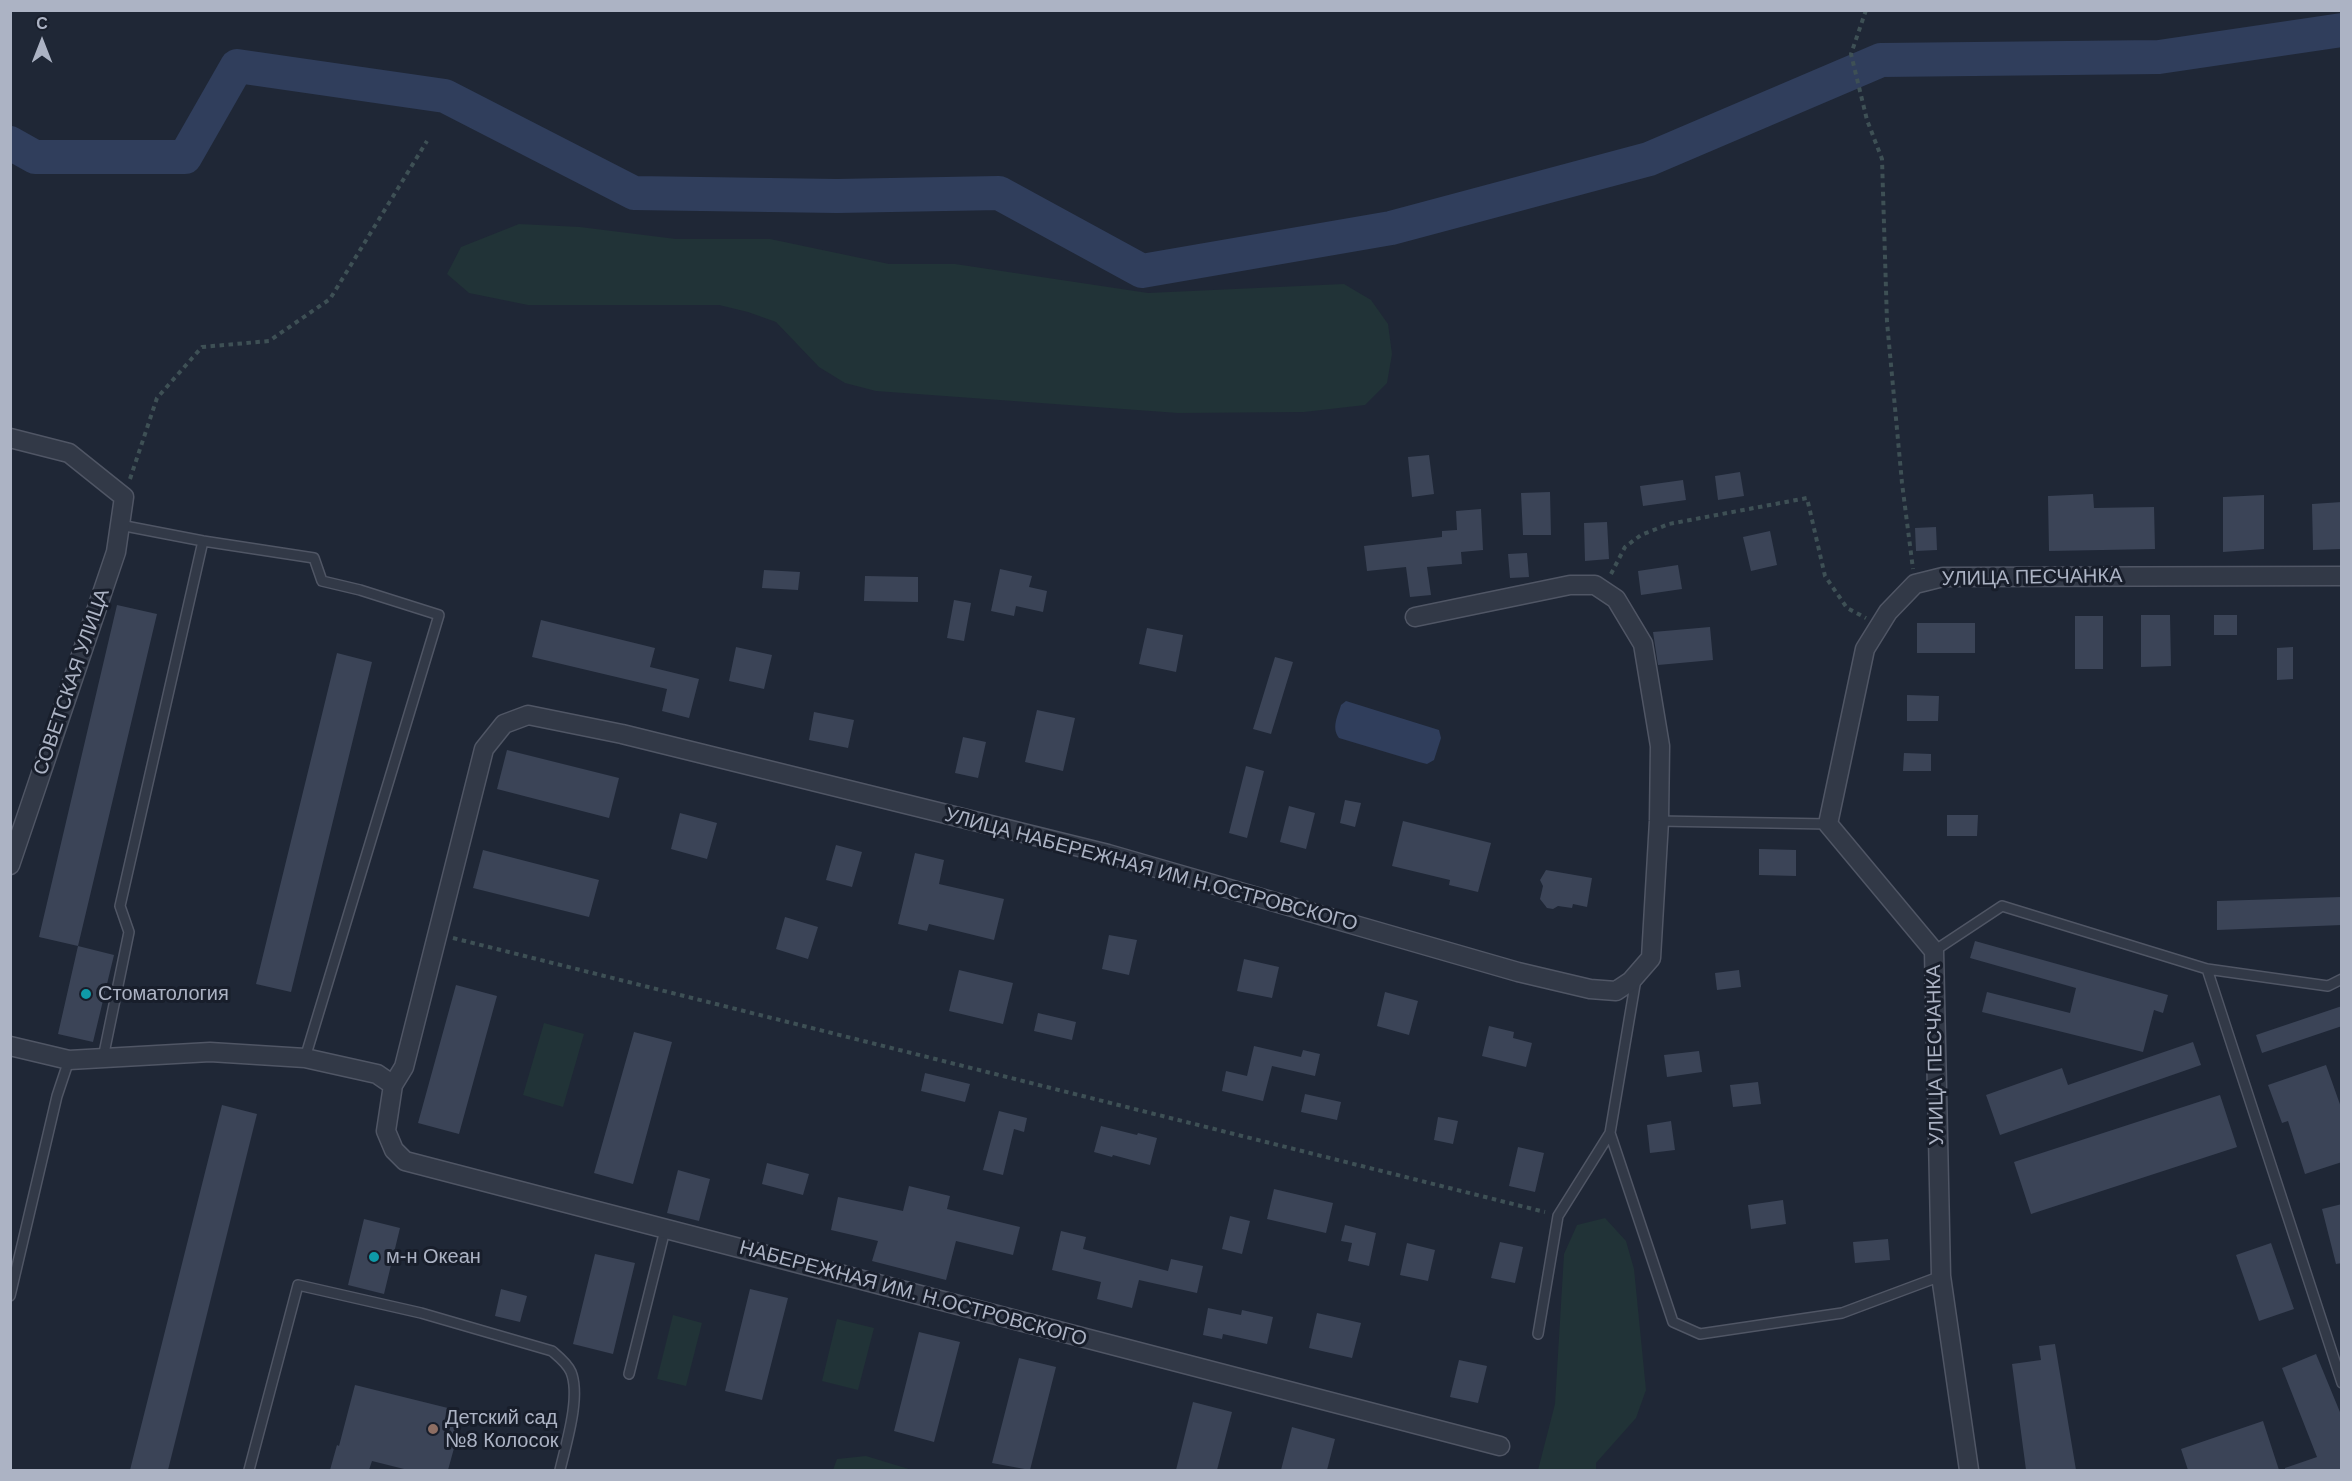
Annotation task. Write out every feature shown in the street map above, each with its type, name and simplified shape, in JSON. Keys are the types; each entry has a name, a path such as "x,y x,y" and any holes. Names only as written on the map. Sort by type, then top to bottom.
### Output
{"street":[{"path":"10,438 69,453 124,497"},
{"name":"СОВЕТСКАЯ УЛИЦА","path":"10,865 116,552 124,497"},
{"name":"УЛИЦА ПЕСЧАНКА","path":"1969,1470 1941,1276 1934,951 1828,824 1865,649 1888,612 1915,584 1943,577 2342,576"},
{"path":"1415,617 1570,585 1595,585 1604,591"},
{"name":"УЛИЦА НАБЕРЕЖНАЯ ИМ Н.ОСТРОВСКОГО","path":"504,723 528,715 622,734 1108,854 1518,972 1590,989 1616,991 1637,974 1651,958 1659,820 1660,746 1643,644 1616,599 1604,591"},
{"name":"НАБЕРЕЖНАЯ ИМ. Н.ОСТРОВСКОГО","path":"504,723 484,749 404,1067 393,1085 386,1131 394,1150 405,1161 1500,1446"},
{"path":"10,1046 69,1060 210,1052 305,1058 377,1074 393,1085"}],"lane":[{"path":"120,525 203,541 314,558 322,581 360,590 439,615 305,1058"},
{"path":"103,1058 129,932 120,906 203,541"},
{"path":"1659,820 1828,824"},
{"path":"1934,951 2002,906 2207,969 2328,986 2342,979"},
{"path":"2207,969 2342,1383"},
{"path":"1538,1334 1558,1216 1610,1133 1637,974"},
{"path":"10,1296 57,1096 69,1060"},
{"path":"1610,1133 1673,1322 1700,1334 1842,1313 1941,1276"},
{"path":"629,1374 665,1230"},
{"path":"249,1470 298,1285 421,1313 552,1351 571,1370 575,1386 569,1433 560,1470"}],"path":[{"path":"1866,10 1851,54 1867,120 1882,159 1887,322 1902,483 1915,584"},
{"path":"124,497 157,398 201,347 269,341 330,299 426,141"},
{"path":"1604,591 1625,547 1641,536 1669,524 1807,498 1826,576 1847,608 1880,626"},
{"path":"439,934 1558,1216"}],"shaded area":[{"path":"519,224 580,227 676,239 770,239 889,264 955,264 1148,293 1344,284 1371,300 1388,324 1392,354 1387,383 1365,405 1304,412 1178,413 876,391 845,383 819,367 776,322 748,312 719,305 528,305 469,293 447,274 461,247"},
{"path":"544,1023 584,1034 563,1107 523,1095"},
{"path":"1605,1218 1626,1241 1634,1269 1646,1390 1636,1418 1596,1463 1596,1470 1538,1470 1555,1404 1564,1254 1577,1225"},
{"path":"673,1315 702,1323 686,1386 657,1379"},
{"path":"837,1319 874,1328 858,1390 822,1381"},
{"path":"866,1456 912,1470 833,1470 837,1459"}],"water":[{"path":"1346,701 1439,730 1441,738 1434,760 1427,764 1339,738 1336,722 1341,705"}],"building":[{"path":"1429,455 1434,494 1412,497 1408,457"},
{"path":"1740,472 1744,496 1718,500 1715,476"},
{"path":"1683,480 1686,500 1643,506 1640,486"},
{"path":"1550,492 1551,535 1523,535 1521,493"},
{"path":"2093,494 2094,508 2154,507 2155,549 2049,551 2048,496"},
{"path":"2264,495 2264,549 2223,552 2223,497"},
{"path":"2342,502 2342,549 2313,550 2312,504"},
{"path":"1481,509 1483,550 1461,552 1462,564 1427,567 1431,595 1410,597 1406,567 1367,571 1364,546 1442,537 1442,531 1457,530 1456,511"},
{"path":"1607,522 1609,559 1585,561 1584,523"},
{"path":"1936,527 1937,550 1916,551 1915,528"},
{"path":"1770,531 1777,565 1751,571 1743,537"},
{"path":"1527,553 1529,577 1510,578 1508,554"},
{"path":"1678,565 1682,589 1641,595 1638,571"},
{"path":"1000,569 1032,576 1029,587 1047,591 1043,612 1016,606 1014,616 991,611"},
{"path":"764,570 800,572 798,590 762,588"},
{"path":"865,576 918,577 918,602 864,601"},
{"path":"954,600 971,603 964,641 947,638"},
{"path":"117,605 157,614 78,946 39,937"},
{"path":"2141,615 2170,615 2171,666 2141,667"},
{"path":"2214,615 2237,615 2237,635 2214,635"},
{"path":"2075,616 2103,616 2103,669 2075,669"},
{"path":"541,620 655,648 650,667 699,679 689,718 662,711 667,689 532,657"},
{"path":"1917,623 1975,623 1975,653 1917,653"},
{"path":"1710,627 1713,660 1658,665 1653,632"},
{"path":"1147,628 1183,635 1176,672 1139,664"},
{"path":"736,647 772,655 764,689 729,681"},
{"path":"2293,647 2293,679 2277,680 2277,648"},
{"path":"337,653 372,662 291,992 256,984"},
{"path":"1275,657 1293,662 1271,734 1253,729"},
{"path":"1907,695 1939,696 1938,721 1907,721"},
{"path":"1037,710 1075,718 1063,771 1025,762"},
{"path":"814,712 854,720 848,748 809,740"},
{"path":"963,737 986,742 978,778 955,773"},
{"path":"507,750 619,778 609,818 497,789"},
{"path":"1904,753 1931,754 1931,771 1903,771"},
{"path":"1246,766 1264,771 1247,838 1229,833"},
{"path":"1345,800 1361,803 1355,827 1340,823"},
{"path":"1289,806 1315,813 1306,849 1280,842"},
{"path":"680,813 717,823 707,859 671,849"},
{"path":"1947,815 1978,815 1977,836 1947,836"},
{"path":"1403,821 1491,843 1478,892 1449,885 1450,880 1392,866"},
{"path":"836,845 862,852 852,887 826,880"},
{"path":"1759,849 1796,850 1796,876 1759,875"},
{"path":"483,850 599,880 589,917 473,888"},
{"path":"915,853 944,860 939,884 1004,899 994,940 929,924 927,931 898,924"},
{"path":"1546,870 1592,878 1587,907 1573,904 1572,908 1558,906 1553,909 1547,908 1540,899 1543,886 1540,880"},
{"path":"2342,897 2342,925 2217,930 2217,901"},
{"path":"785,917 818,927 808,959 776,949"},
{"path":"1109,935 1137,940 1129,975 1102,969"},
{"path":"1975,941 2168,995 2163,1013 2154,1010 2143,1052 1982,1012 1987,992 2070,1013 2076,988 1970,958"},
{"name":"Стоматология","path":"78,946 114,955 93,1042 58,1034"},
{"path":"1244,959 1279,967 1272,998 1237,991"},
{"path":"959,970 1013,983 1003,1024 949,1011"},
{"path":"1739,970 1741,987 1717,990 1715,973"},
{"path":"456,985 497,996 459,1134 418,1123"},
{"path":"1385,992 1418,1001 1409,1035 1377,1026"},
{"path":"2342,1006 2342,1026 2262,1053 2256,1035"},
{"path":"1038,1013 1076,1022 1072,1040 1034,1031"},
{"path":"1489,1026 1514,1032 1513,1038 1532,1043 1526,1067 1482,1056"},
{"path":"634,1032 672,1042 633,1184 594,1173"},
{"path":"2193,1042 2201,1065 2000,1135 1986,1095 2062,1068 2068,1085"},
{"path":"1254,1046 1301,1057 1303,1050 1320,1054 1315,1076 1272,1066 1263,1101 1222,1091 1226,1071 1247,1076"},
{"path":"1699,1051 1702,1072 1667,1077 1664,1055"},
{"path":"2326,1065 2342,1110 2342,1162 2305,1174 2288,1121 2282,1123 2268,1085"},
{"path":"925,1073 970,1084 965,1102 921,1091"},
{"path":"1758,1082 1761,1104 1733,1107 1730,1085"},
{"path":"1305,1094 1341,1102 1337,1120 1301,1112"},
{"path":"2220,1095 2237,1147 2031,1214 2014,1162"},
{"path":"222,1105 257,1114 168,1470 130,1470"},
{"path":"999,1111 1027,1118 1024,1132 1014,1129 1003,1175 983,1170"},
{"path":"1438,1117 1458,1121 1453,1144 1434,1140"},
{"path":"1671,1121 1675,1150 1650,1153 1647,1125"},
{"path":"1101,1126 1157,1138 1150,1165 1094,1152"},
{"path":"1518,1147 1544,1153 1535,1192 1509,1186"},
{"path":"767,1163 809,1174 803,1195 762,1184"},
{"path":"678,1170 710,1179 699,1221 667,1213"},
{"path":"909,1186 950,1196 947,1209 1020,1227 1013,1255 956,1241 946,1280 872,1261 878,1241 831,1230 838,1197 903,1211"},
{"path":"1274,1189 1333,1203 1326,1233 1267,1219"},
{"path":"1783,1200 1786,1224 1751,1229 1748,1205"},
{"path":"2342,1204 2342,1263 2336,1264 2322,1209"},
{"path":"1230,1216 1250,1221 1242,1254 1222,1249"},
{"name":"м-н Океан","path":"364,1219 400,1228 384,1294 348,1285"},
{"path":"1345,1225 1376,1233 1369,1266 1348,1261 1352,1243 1341,1241"},
{"path":"1061,1231 1086,1237 1083,1249 1168,1271 1171,1259 1203,1266 1197,1293 1139,1280 1132,1308 1097,1299 1101,1282 1052,1270"},
{"path":"1888,1239 1890,1260 1855,1263 1853,1242"},
{"path":"1500,1242 1523,1247 1515,1283 1491,1278"},
{"path":"1407,1243 1435,1250 1428,1281 1400,1275"},
{"path":"2271,1243 2294,1309 2259,1321 2236,1255"},
{"path":"595,1254 635,1263 613,1354 573,1344"},
{"path":"501,1289 527,1296 520,1322 495,1316"},
{"path":"750,1289 788,1298 762,1400 725,1391"},
{"path":"1208,1308 1241,1315 1242,1310 1273,1317 1267,1344 1223,1334 1222,1339 1203,1335"},
{"path":"1317,1313 1361,1323 1352,1358 1309,1348"},
{"path":"919,1332 960,1342 934,1442 894,1431"},
{"path":"2055,1344 2076,1470 2026,1470 2012,1364 2041,1360 2039,1346"},
{"path":"2316,1354 2342,1417 2342,1470 2285,1470 2285,1468 2317,1457 2282,1368"},
{"path":"1019,1358 1056,1367 1030,1470 992,1463"},
{"path":"1459,1360 1487,1366 1478,1403 1450,1397"},
{"name":"Детский сад №8 Колосок","path":"355,1385 464,1412 448,1470 408,1470 372,1461 369,1470 330,1470 337,1445 339,1446"},
{"path":"1193,1402 1232,1412 1217,1470 1176,1470"},
{"path":"2263,1421 2279,1470 2188,1470 2181,1449"},
{"path":"1292,1427 1335,1439 1327,1470 1281,1470"}],"waterway":[{"path":"10,143 35,157 185,157 237,66 445,96 634,193 837,196 999,193 1142,271 1391,228 1649,159 1881,60 2159,57 2342,30"}],"place":[{"name":"Стоматология","path":"86,994"},
{"name":"м-н Океан","path":"374,1257"},
{"name":"Детский сад №8 Колосок","path":"433,1429"}]}
